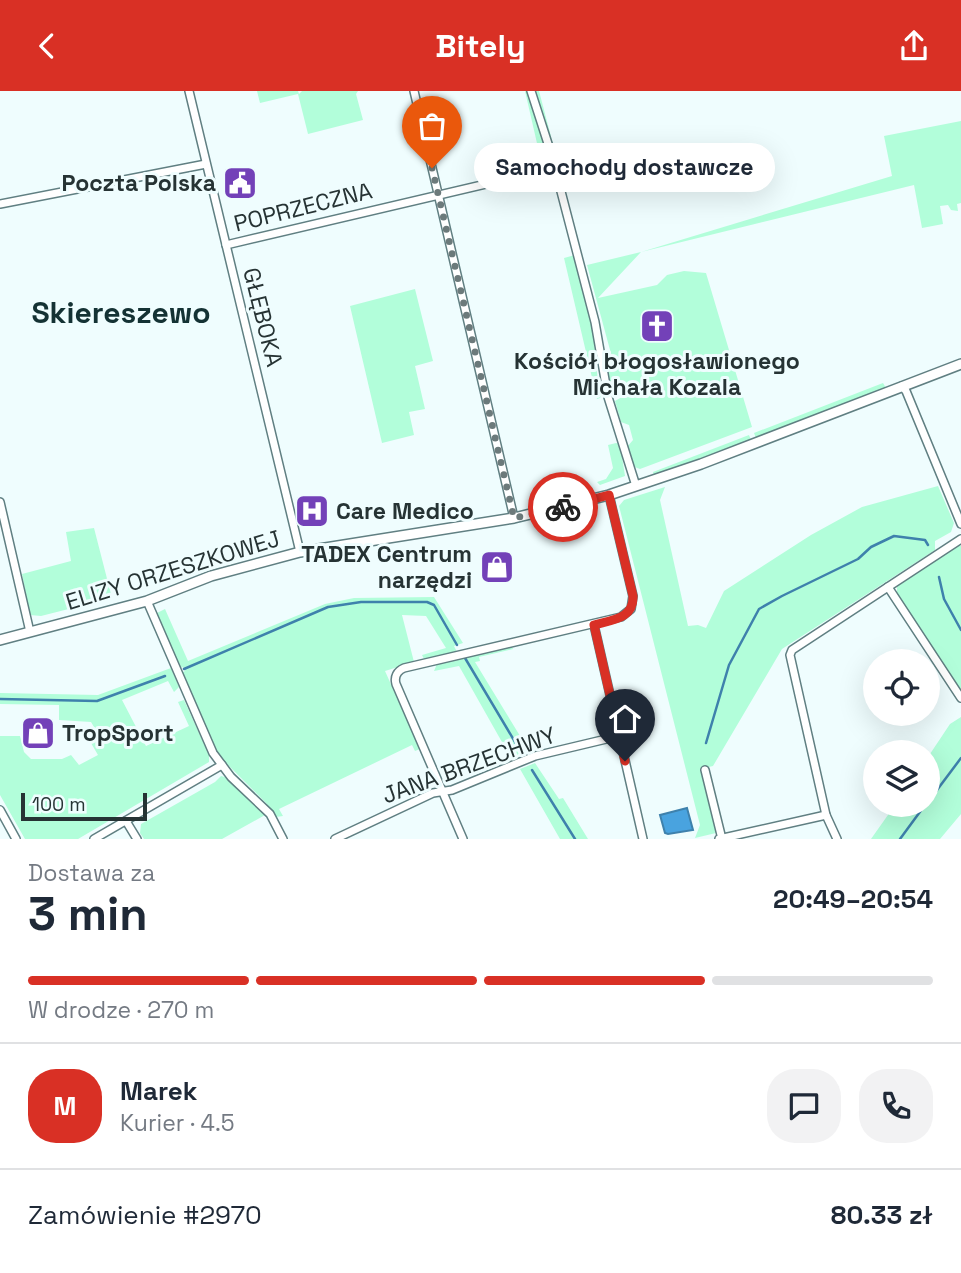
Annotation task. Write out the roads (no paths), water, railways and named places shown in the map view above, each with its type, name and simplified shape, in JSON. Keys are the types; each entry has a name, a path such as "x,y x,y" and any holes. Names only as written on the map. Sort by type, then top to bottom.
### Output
{"street":[{"name":"GŁĘBOKA","path":"189,91 300,552"},
{"path":"414,91 514,518"},
{"path":"531,91 551,153 595,322 608,397 636,486"},
{"path":"0,204 206,164"},
{"name":"POPRZECZNA","path":"226,245 554,167"},
{"name":"ELIZY ORZESZKOWEJ","path":"0,641 147,601 211,576 300,552 514,518 609,495 712,459 961,364"},
{"path":"902,386 961,524"},
{"path":"463,839 396,684 397,675 400,670 423,664 594,625 621,617 629,611 633,605 633,596 609,495"},
{"path":"0,502 30,632"},
{"path":"837,839 826,815 790,655 792,650 961,539"},
{"path":"0,546 10,544"},
{"path":"888,587 961,698"},
{"path":"147,601 203,735 222,765 270,814 283,839"},
{"path":"594,625 643,839"},
{"name":"JANA BRZECHWY","path":"335,839 433,793 452,790 535,755 619,736"},
{"path":"94,839 222,765"},
{"path":"705,770 721,839 826,815"},
{"path":"0,810 16,839"},
{"path":"126,821 136,839"}],"water":[{"path":"687,808 693,830 665,833 660,815"}],"waterway":[{"path":"706,743 729,665 759,609 858,559 871,547 894,536 925,540 928,545"},
{"path":"939,577 944,599 961,630"},
{"path":"184,669 328,607 361,602 427,602 434,605 457,645"},
{"path":"465,658 521,752"},
{"path":"0,699 97,701 165,676"},
{"path":"940,786 961,758"},
{"path":"532,770 575,839"},
{"path":"900,839 916,817"}],"place":[{"name":"Samochody dostawcze","path":"432,168"},
{"name":"Poczta Polska","path":"240,183"},
{"name":"Kościół błogosławionego Michała Kozala","path":"657,326"},
{"name":"Care Medico","path":"312,511"},
{"name":"TADEX Centrum narzędzi","path":"497,567"},
{"name":"TropSport","path":"38,733"}],"district":[{"name":"Skiereszewo","path":"121,312"}]}
